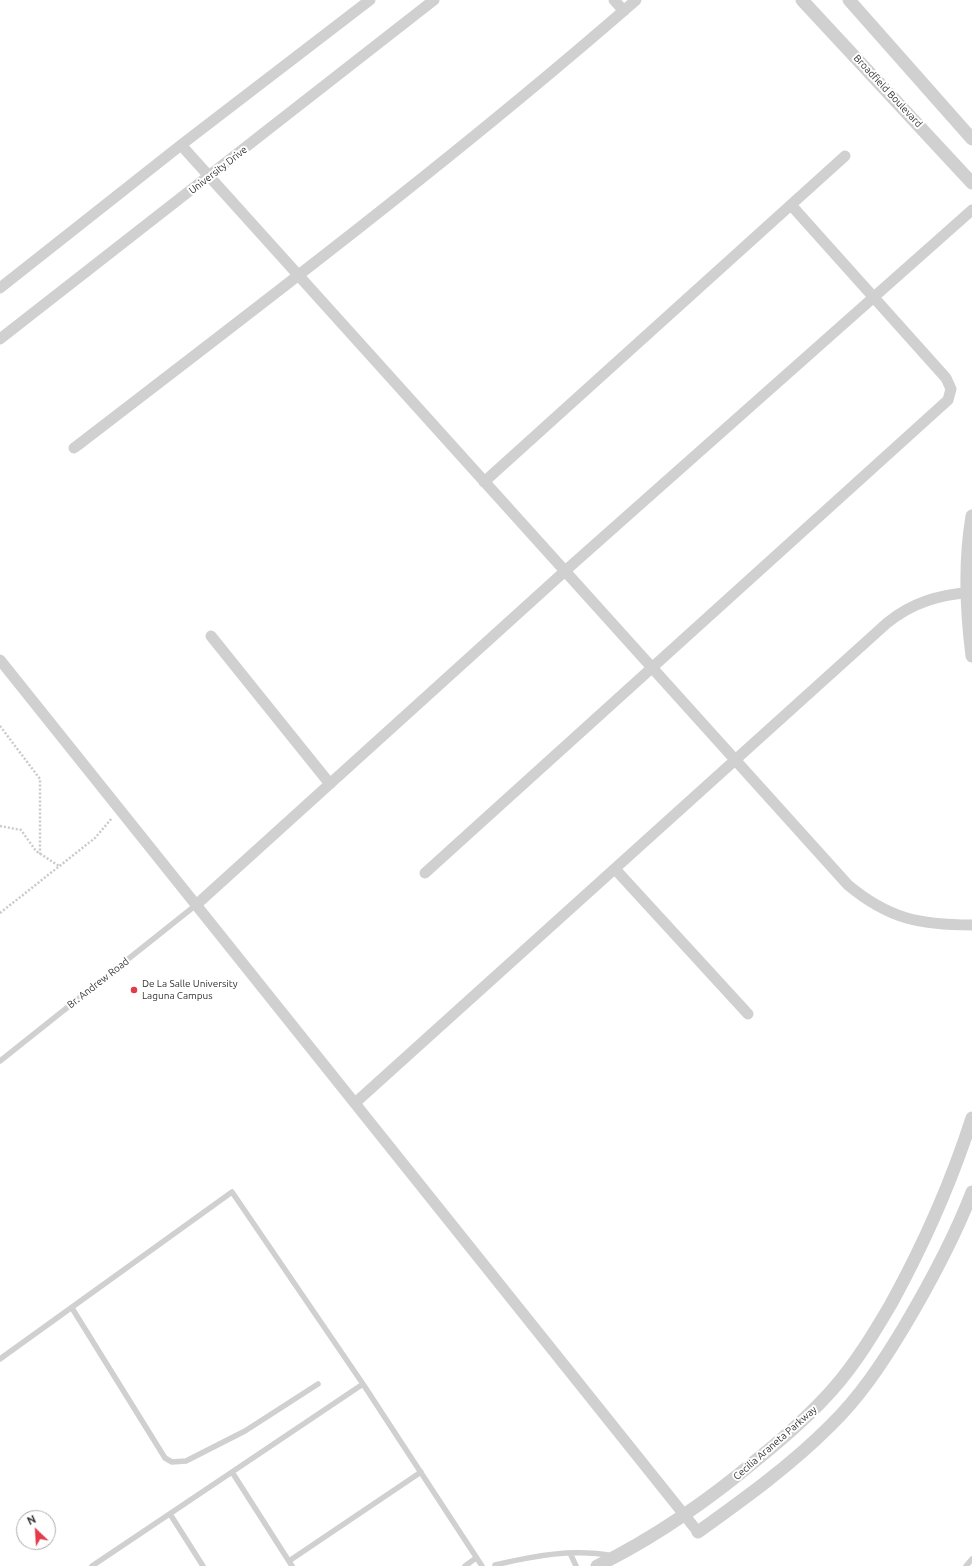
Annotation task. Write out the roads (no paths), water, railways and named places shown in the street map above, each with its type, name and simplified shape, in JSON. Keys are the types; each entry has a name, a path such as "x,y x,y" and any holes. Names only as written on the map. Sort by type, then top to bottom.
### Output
{"street":[{"path":"0,288 181,144 370,0"},
{"name":"University Drive","path":"0,339 209,178 434,0"},
{"path":"614,0 624,11"},
{"path":"74,448 298,276 560,67 636,0"},
{"name":"Broadfield Boulevard","path":"802,0 972,183"},
{"path":"849,0 972,139"},
{"path":"181,144 209,178 848,885 864,898 881,908 923,923 972,925"},
{"path":"484,482 845,156"},
{"path":"425,873 948,400 951,389 946,378 791,205"},
{"path":"196,905 565,571 972,210"},
{"path":"972,516 968,548 972,656"},
{"path":"355,1103 887,623 902,611 921,602 941,595 969,592"},
{"path":"210,636 330,784"},
{"path":"0,660 698,1532 760,1487 797,1457 851,1404 886,1356 934,1274 954,1236 972,1192"},
{"path":"615,869 748,1014"},
{"name":"Cecilia Araneta Parkway","path":"597,1566 640,1544 685,1515 740,1474 786,1436 830,1393 855,1361 878,1326 926,1236 958,1161 972,1118"}],"lane":[{"name":"Br. Andrew Road","path":"0,1061 196,905"},
{"path":"0,1359 232,1192 363,1384 482,1566"},
{"path":"72,1308 165,1458 172,1462 186,1461 245,1431 318,1384"},
{"path":"92,1566 363,1384"},
{"path":"232,1472 290,1563 421,1472"},
{"path":"170,1514 203,1566"},
{"path":"570,1553 576,1566"},
{"path":"495,1566 526,1557 570,1553 595,1553 616,1556"},
{"path":"465,1566 476,1558"},
{"path":"966,1566 972,1559"}],"place":[{"name":"De La Salle University Laguna Campus","path":"134,990"}]}
